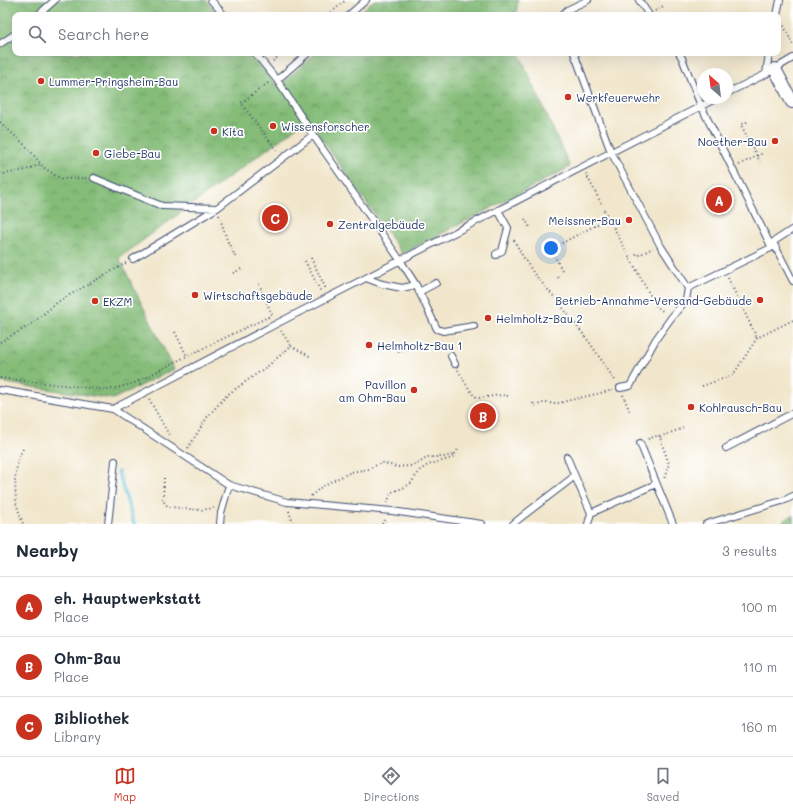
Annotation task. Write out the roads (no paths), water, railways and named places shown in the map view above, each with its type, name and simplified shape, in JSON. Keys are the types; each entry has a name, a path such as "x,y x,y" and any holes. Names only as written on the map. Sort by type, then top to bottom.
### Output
{"street":[{"path":"770,71 792,102"}],"lane":[{"path":"41,12 55,0"},
{"path":"211,0 221,12"},
{"path":"353,12 366,0"},
{"path":"565,12 588,0"},
{"path":"639,0 647,12"},
{"path":"779,12 780,0"},
{"path":"0,44 12,36"},
{"path":"258,56 276,79 400,260 416,285 437,330 443,331 474,326"},
{"path":"276,79 304,56"},
{"path":"575,56 611,152 660,245 688,288 686,300 656,339 630,386 620,388"},
{"path":"680,56 702,106 732,168 772,245 793,281"},
{"path":"769,56 770,71"},
{"path":"733,90 793,58"},
{"path":"113,409 327,297 706,104"},
{"path":"133,259 217,208 313,135"},
{"path":"94,178 162,206 217,208"},
{"path":"496,255 502,251 508,228 498,210"},
{"path":"688,288 725,271 772,245 793,229"},
{"path":"366,278 382,284 402,288 416,285"},
{"path":"419,292 436,283"},
{"path":"451,356 455,364"},
{"path":"0,390 113,409 229,485 287,502 392,511 482,524"},
{"path":"726,448 793,413"},
{"path":"640,443 674,524"},
{"path":"567,457 591,513 588,524"},
{"path":"108,524 116,461"},
{"path":"513,524 571,479 574,474"},
{"path":"591,513 656,484"},
{"path":"220,524 221,513 229,485"},
{"path":"706,524 785,500 793,496"}],"waterway":[{"path":"118,472 134,524"}],"place":[{"name":"Lummer-Pringsheim-Bau","path":"41,81"},
{"name":"Werkfeuerwehr","path":"568,97"},
{"name":"Wissensforscher","path":"273,126"},
{"name":"Kita","path":"214,131"},
{"name":"Noether-Bau","path":"775,141"},
{"name":"Giebe-Bau","path":"96,153"},
{"name":"eh. Hauptwerkstatt","path":"719,200"},
{"name":"Bibliothek","path":"275,218"},
{"name":"Meissner-Bau","path":"629,220"},
{"name":"Zentralgebäude","path":"330,224"},
{"name":"Wirtschaftsgebäude","path":"195,295"},
{"name":"Betrieb-Annahme-Versand-Gebäude","path":"760,300"},
{"name":"EKZM","path":"95,301"},
{"name":"Helmholtz-Bau 2","path":"488,318"},
{"name":"Helmholtz-Bau 1","path":"369,345"},
{"name":"Pavillon am Ohm-Bau","path":"414,390"},
{"name":"Kohlrausch-Bau","path":"691,407"},
{"name":"Ohm-Bau","path":"483,416"}]}
